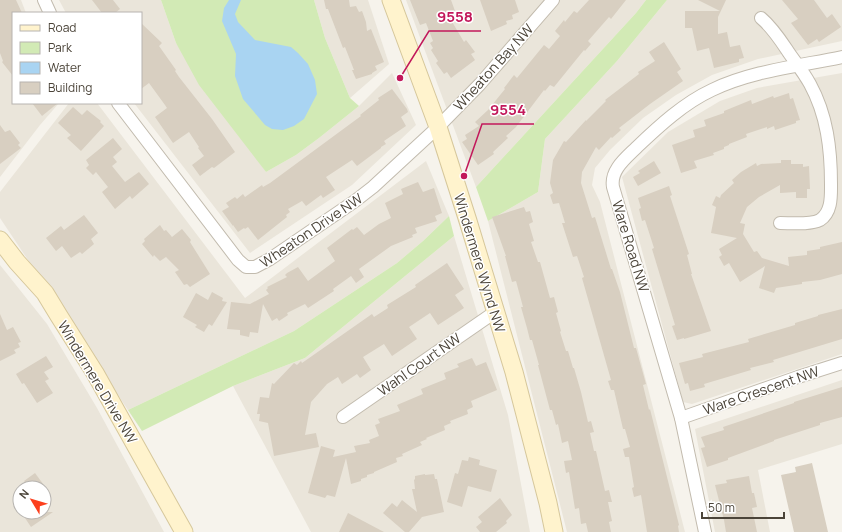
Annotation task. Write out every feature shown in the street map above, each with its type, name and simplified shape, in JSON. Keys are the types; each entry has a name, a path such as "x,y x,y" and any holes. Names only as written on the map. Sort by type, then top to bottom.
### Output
{"street":[{"path":"44,0 50,12"},
{"name":"Windermere Wynd NW","path":"390,0 438,127 468,221 516,380 548,503 554,532"},
{"name":"Wheaton Bay NW","path":"438,127 480,84 549,2"},
{"path":"761,18 775,32 815,94 825,123 831,163 831,198 826,214 819,220 806,223 780,224"},
{"name":"Ware Road NW","path":"705,532 681,418 613,187 612,180 614,172 657,128 700,96 747,77 842,57"},
{"name":"Wheaton Drive NW","path":"119,104 238,260 246,267 255,267 270,259 355,201 373,187 438,127"},
{"name":"Windermere Drive NW","path":"0,240 44,293 95,373 184,532"},
{"name":"Wahl Court NW","path":"343,416 495,312"},
{"name":"Ware Crescent NW","path":"681,418 842,363"}],"shaded area":[{"path":"0,0 21,0 26,12 12,12 12,104 58,104 0,177"},
{"path":"59,0 161,0 176,43 266,172 296,155 319,138 359,106 392,73 416,125 352,185 250,253 135,104 142,104 142,12 65,12"},
{"path":"314,0 368,0 389,64 350,98 325,38"},
{"path":"406,0 646,0 636,13 476,187"},
{"path":"667,0 842,0 842,41 758,59 712,75 676,95 643,118 610,150 595,168 592,185 600,202 685,532 567,532 488,221 538,192 545,139 617,61"},
{"path":"842,73 842,354 692,404 683,402 622,177 668,132 720,101 757,88"},
{"path":"68,104 98,104 245,298 426,161 449,216 397,263 294,331 128,410 0,218 0,192"},
{"path":"454,236 508,415 530,532 311,532 233,386 305,358"},
{"path":"0,265 47,324 97,408 164,532 0,532"},
{"path":"842,380 842,444 758,470 770,532 715,532 695,429"}],"green space":[{"path":"161,0 314,0 325,38 350,98 359,106 296,155 266,172 199,85 176,43"},
{"path":"646,0 667,0 617,61 545,139 538,192 488,221 476,187 636,13"},
{"path":"449,216 454,236 305,358 233,386 142,431 128,410 294,331 397,263"}],"water":[{"path":"229,0 241,0 235,14 238,22 255,40 291,47 308,64 315,80 317,94 304,119 294,126 283,130 272,129 265,125 243,99 235,76 236,54 222,21 224,8"}],"building":[{"path":"0,0 16,0 22,12 12,12 12,75 2,62 0,53"},
{"path":"92,0 113,0 120,9 116,12 101,12"},
{"path":"324,0 349,0 350,7 356,6 359,12 362,11 366,22 367,31 371,29 384,62 375,66 377,70 372,74 356,79 345,47 343,48 328,9 326,9"},
{"path":"410,0 451,0 455,11 452,12 455,18 451,20 464,42 466,40 475,52 471,54 475,60 451,78 447,72 444,74 436,63 438,61 431,50 433,48 430,43 433,41 426,23 420,25"},
{"path":"480,0 515,0 519,12 512,15 513,19 506,21 507,24 491,31"},
{"path":"589,0 626,0 611,19 609,17 588,41 591,44 585,51 584,50 554,87 550,85 545,91 544,90 516,127 506,136 508,138 493,152 494,154 478,165 462,142 467,139 465,135 479,126 475,122 488,110 514,75 517,78 544,45 549,49 560,36 555,31 564,20 565,22 574,11 577,13"},
{"path":"698,0 726,0 718,17 718,34 727,32 730,47 740,45 744,58 739,59 739,62 714,68 709,48 697,51 692,28 685,28 685,11 720,11"},
{"path":"782,0 814,0 827,18 832,14 841,27 819,42 817,39 808,45 791,23 798,19"},
{"path":"142,24 162,43 159,46 176,70 175,71 179,77 212,119 235,152 214,168 212,167 200,176 192,165 204,156 189,132 173,143 155,117 167,108 149,83 142,88"},
{"path":"664,42 681,69 677,72 683,81 619,128 621,130 612,138 611,137 599,150 596,147 582,172 581,183 592,218 595,217 611,269 620,292 634,348 636,348 646,384 643,385 679,525 679,532 647,532 641,495 634,497 632,488 634,487 629,457 625,457 623,449 630,447 625,429 623,429 614,390 611,390 608,381 611,380 582,278 584,277 577,256 573,257 562,223 565,223 559,203 553,204 550,195 553,193 550,183 553,160 564,141 566,142 606,101 605,100 639,74 638,72 655,61 649,52"},
{"path":"392,89 407,109 408,112 401,117 406,126 384,141 386,144 357,166 352,160 326,177 335,190 323,198 321,195 306,206 302,201 288,209 290,212 286,215 287,217 258,240 248,227 238,232 222,211 229,207 226,203 235,197 237,199 243,194 245,197 262,185 263,187 270,183 361,116 360,115 379,100 378,98"},
{"path":"789,93 790,99 793,98 800,120 796,121 796,123 775,130 774,126 767,129 767,127 746,134 747,137 729,144 724,147 724,149 713,153 714,155 694,161 697,168 681,173 672,145 695,137 693,130 706,126 704,120 724,113 724,111 751,100 752,104 773,96 774,98"},
{"path":"33,104 57,104 42,116"},
{"path":"73,107 82,115 87,110 101,121 100,122 104,126 81,151 67,138 71,135 58,123"},
{"path":"0,125 5,132 10,130 20,143 18,145 21,148 0,164"},
{"path":"113,138 122,149 113,157 117,162 112,166 125,182 139,172 149,184 132,199 130,196 115,209 102,192 108,187 96,172 93,175 86,168 89,165 86,160"},
{"path":"781,160 791,160 791,164 803,164 803,167 809,166 810,189 807,189 807,198 796,198 796,192 780,193 780,185 759,197 747,207 740,223 745,224 743,234 754,252 757,251 762,258 789,266 788,257 807,255 807,251 820,249 820,247 842,242 842,274 820,280 802,282 802,284 776,288 774,293 759,288 765,266 740,282 729,263 724,266 719,257 722,255 719,249 737,238 711,233 716,207 712,205 716,196 720,198 721,195 734,183 732,180 741,172 756,163 757,166 761,164 781,163"},
{"path":"654,161 661,173 638,186 633,177 640,173 638,171"},
{"path":"418,182 423,192 434,188 442,213 435,216 437,221 415,228 417,233 412,235 413,237 391,246 359,269 364,277 356,283 351,276 333,289 334,291 308,308 305,304 287,313 288,315 279,321 277,318 272,321 263,304 258,333 250,332 249,337 240,335 240,330 227,329 231,302 250,304 269,294 266,290 268,288 267,287 287,277 285,275 287,273 298,267 308,281 335,261 327,248 352,229 353,230 357,227 364,235 379,224 391,218 385,203 403,194 401,189"},
{"path":"669,186 672,195 670,196 689,254 687,255 691,274 711,331 677,340 672,326 675,325 652,249 654,248 645,220 642,221 639,209 641,208 638,198"},
{"path":"524,207 526,212 530,211 533,222 529,224 534,241 531,242 538,262 540,262 550,298 554,297 558,312 556,313 560,332 566,351 568,351 574,368 588,422 591,421 594,432 590,433 594,451 596,451 605,491 609,490 612,502 608,502 612,521 609,522 611,532 588,532 586,523 581,524 579,508 575,509 569,472 566,473 564,461 572,460 568,441 562,443 558,424 556,425 552,410 550,410 532,340 530,340 521,307 523,307 516,281 512,282 506,256 492,217"},
{"path":"84,215 98,233 91,239 94,244 82,254 80,252 71,258 62,246 56,251 46,238 61,226 64,230"},
{"path":"160,225 164,231 166,230 172,237 182,229 191,240 190,242 210,274 190,287 187,284 184,285 175,272 179,270 166,257 160,261 154,255 153,257 142,244 145,241 144,239"},
{"path":"447,263 464,289 455,295 464,308 438,325 430,313 409,327 417,339 392,356 384,344 363,357 371,370 360,378 357,374 342,384 338,377 327,384 311,402 305,435 316,433 319,447 274,456 268,423 259,421 260,414 257,414 260,397 269,398 272,383 274,384 294,363 297,365 301,361 302,363 372,314 374,317 388,308 387,305 416,287 415,285"},
{"path":"212,292 223,298 222,301 227,302 212,326 209,324 204,332 195,327 197,325 183,317 196,293 208,300"},
{"path":"842,309 842,339 773,360 774,362 750,368 751,370 704,384 705,387 690,391 688,383 685,384 679,363 703,357 702,354 749,342 748,339 795,325 795,323 818,315"},
{"path":"0,314 7,330 13,327 21,342 18,343 20,347 14,350 16,353 0,361"},
{"path":"46,356 53,367 44,372 49,379 45,381 53,393 37,403 24,383 22,384 16,374"},
{"path":"472,358 476,366 486,362 497,390 471,401 473,407 467,410 468,414 450,421 451,423 444,426 445,430 426,438 427,439 420,442 422,445 402,454 403,456 396,458 397,462 367,475 367,477 361,479 361,481 351,484 346,458 335,497 327,495 325,498 308,493 321,446 335,450 333,457 356,452 354,446 370,443 369,440 379,436 375,425 380,423 378,419 400,411 397,405 423,394 421,389 446,379 444,373 459,367 457,364"},
{"path":"842,387 842,417 820,423 820,425 774,440 728,458 728,460 707,467 701,448 705,447 701,437 724,430 723,427"},
{"path":"469,457 480,460 479,465 497,470 491,492 468,486 462,507 447,502 455,473 458,474 462,460 468,461"},
{"path":"812,463 828,532 794,532 781,475 796,472 795,467"},
{"path":"35,473 40,480 25,480"},
{"path":"434,474 435,479 437,479 444,512 422,517 409,532 405,532 383,513 392,503 397,507 402,500 417,512 412,489 415,489 415,476"},
{"path":"749,476 752,493 754,493 757,507 752,508 757,532 726,532 715,485 727,483 726,480"},
{"path":"500,498 512,515 506,521 507,523 496,532 480,532 476,527 482,522 478,517"},
{"path":"348,513 384,532 339,532"},
{"path":"26,520 41,520 31,527"}],"place":[{"name":"9558","path":"400,78"},
{"name":"9554","path":"464,176"}]}
